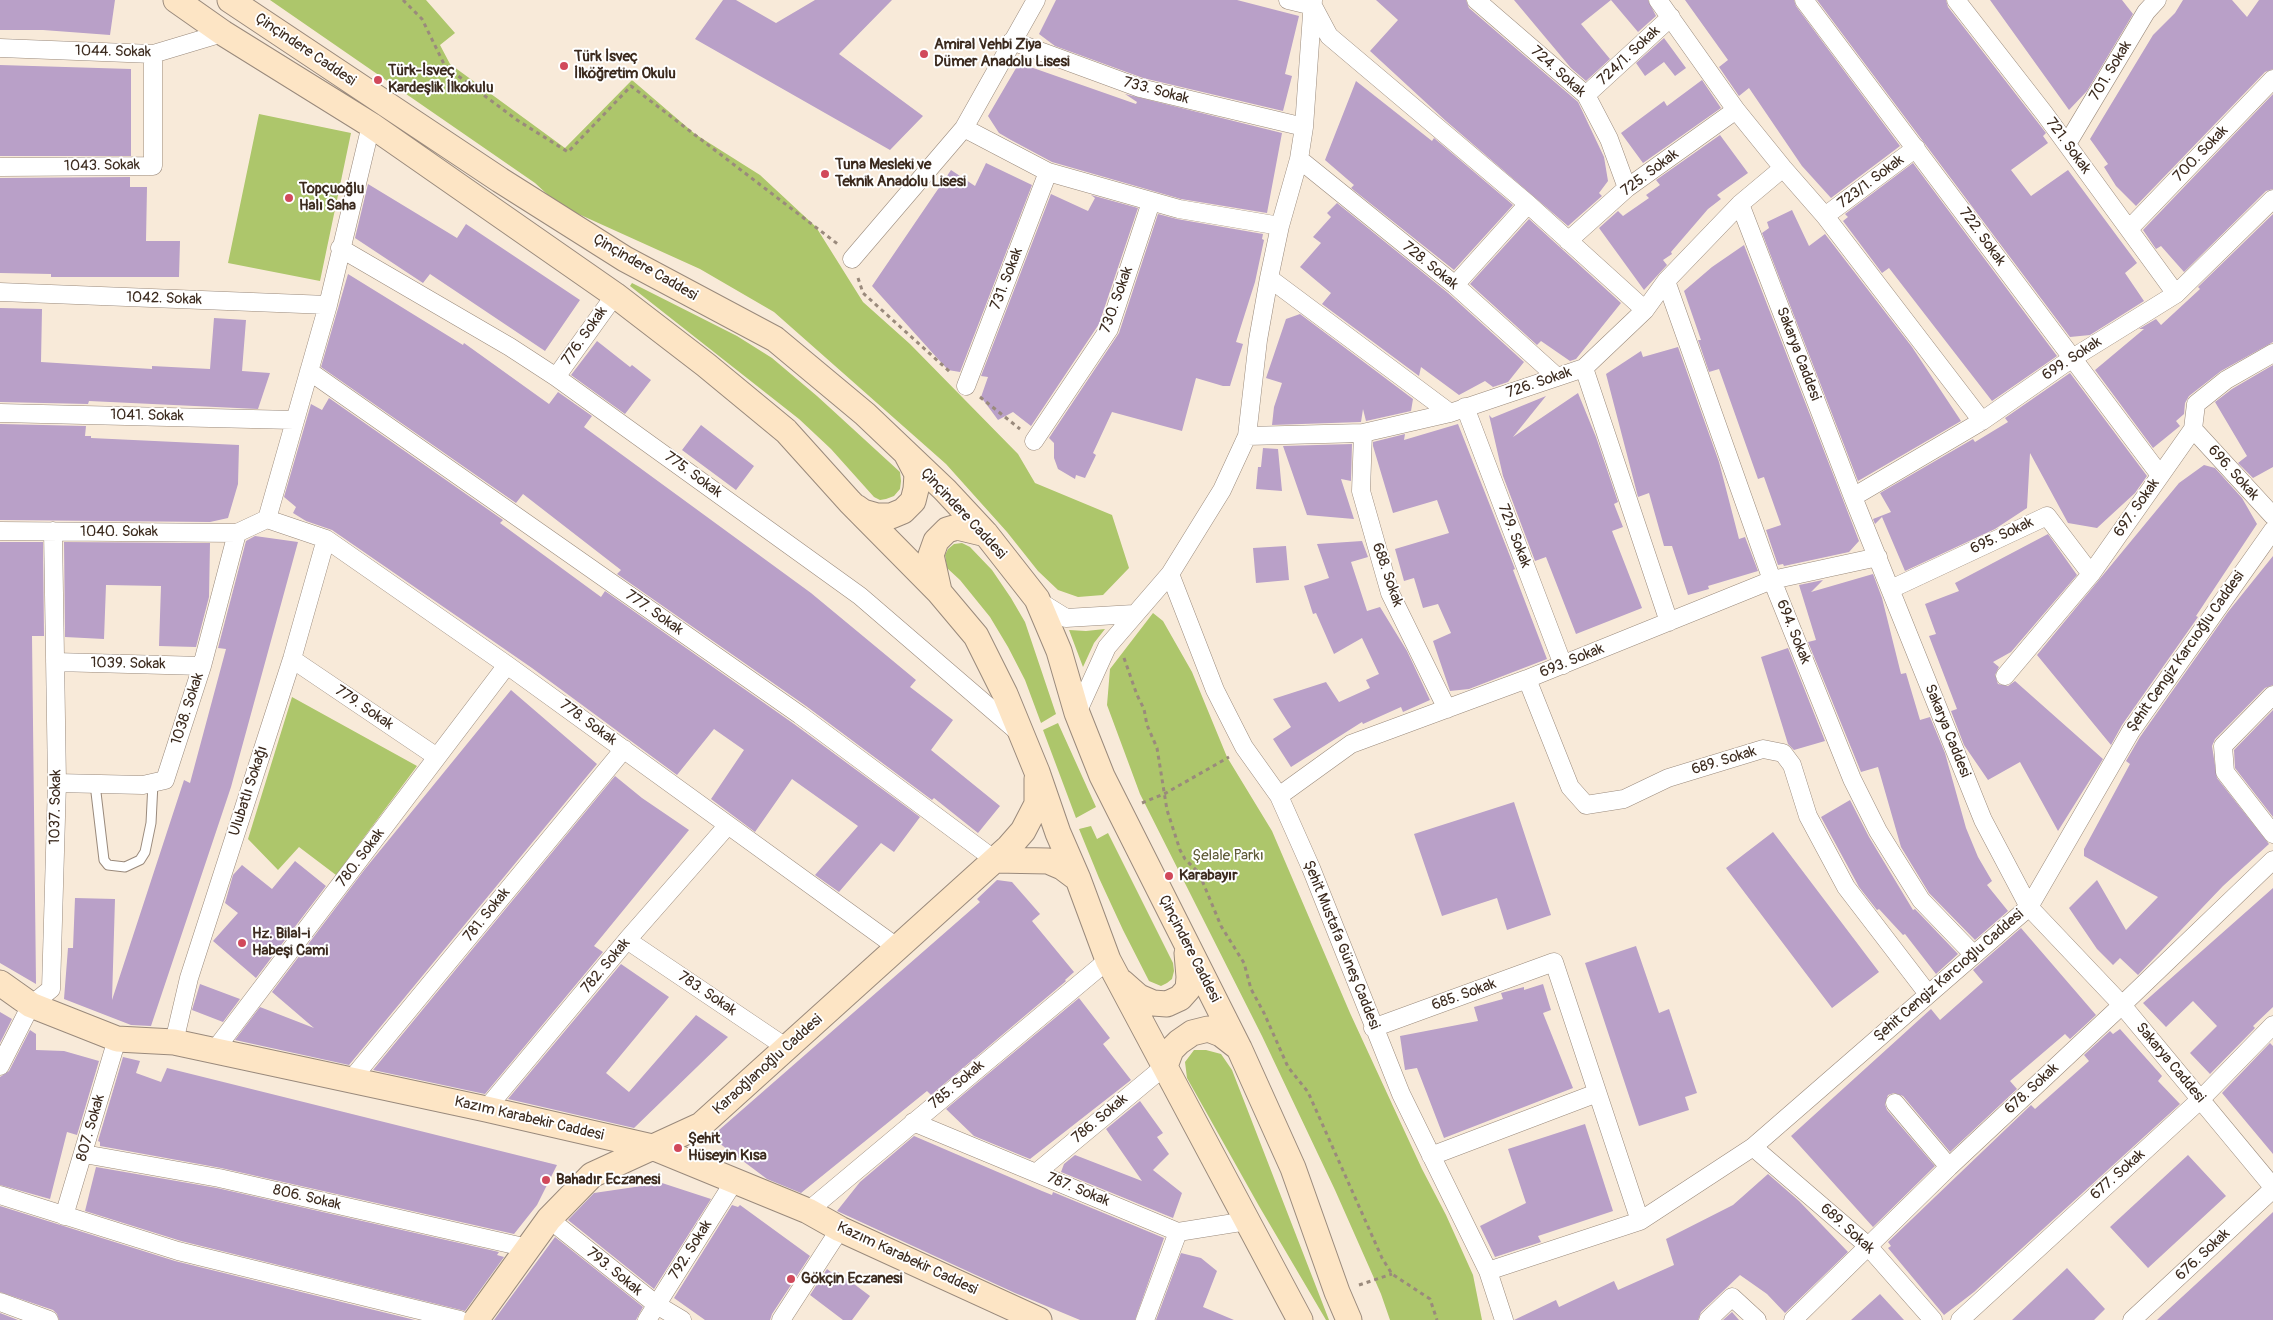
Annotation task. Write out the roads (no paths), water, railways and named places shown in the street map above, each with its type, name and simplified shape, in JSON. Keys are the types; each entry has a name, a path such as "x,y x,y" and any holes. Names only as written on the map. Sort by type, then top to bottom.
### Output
{"main road":[{"name":"Çinçindere Caddesi","path":"176,0 223,33 371,125 615,295 706,365 786,431 850,502 939,592 976,636 1005,694 1038,772 1058,833 1112,968 1300,1320"},
{"name":"Çinçindere Caddesi","path":"230,0 500,180 625,259 775,339 865,414 945,490 986,534 1037,599 1059,651 1077,713 1102,776 1240,1048 1293,1168 1337,1292 1349,1320"},
{"path":"850,502 863,512 878,516 891,516 903,511 913,501 916,489 917,474 907,455"},
{"path":"939,592 932,569 931,554 936,541 947,530 958,527 986,534"},
{"name":"Karaoğlanoğlu Caddesi","path":"477,1318 549,1219 592,1175 701,1125 995,860 1023,831 1037,804 1038,772"},
{"path":"995,860 1048,861 1062,867 1078,879"},
{"path":"1112,968 1139,997 1152,1003 1167,1004 1180,998 1188,989 1187,946"},
{"name":"Kazım Karabekir Caddesi","path":"0,983 31,1005 117,1039 174,1042 652,1147 808,1211 840,1229 1038,1320"},
{"path":"1165,1066 1171,1050 1179,1042 1192,1033 1208,1029 1221,1034 1240,1048"}],"street":[{"path":"852,259 964,128 1036,0"},
{"path":"1288,0 1313,3"},
{"name":"724. Sokak","path":"1476,0 1586,95 1609,139 1628,188"},
{"path":"1658,0 1736,110 1825,216 1982,421"},
{"name":"722. Sokak","path":"1804,0 2160,475"},
{"name":"721. Sokak","path":"1956,0 2066,144 2176,294"},
{"path":"1077,713 1107,647 1170,574 1222,490 1247,436 1258,340 1269,278 1280,226 1299,159 1304,127 1313,3"},
{"path":"1313,3 1328,36 1528,204 1645,310"},
{"name":"701. Sokak","path":"2066,144 2147,4"},
{"name":"724/1. Sokak","path":"1586,95 1671,17"},
{"name":"1044. Sokak","path":"0,48 153,54 223,33"},
{"name":"733. Sokak","path":"1012,41 1140,88 1304,127"},
{"name":"1043. Sokak","path":"0,167 154,166 153,54"},
{"name":"700. Sokak","path":"2129,229 2273,79"},
{"name":"725. Sokak","path":"1568,241 1628,188 1736,110"},
{"path":"237,533 267,519 328,305 340,248 371,125"},
{"path":"964,128 1048,172 1179,209 1280,226"},
{"name":"723/1. Sokak","path":"1825,216 1916,148"},
{"name":"728. Sokak","path":"1299,159 1455,286 1557,377"},
{"name":"726. Sokak","path":"1247,436 1363,433 1457,410 1584,368 1645,310 1666,281 1740,204 1783,168"},
{"name":"731. Sokak","path":"966,386 1048,172"},
{"name":"730. Sokak","path":"1034,440 1110,329 1151,202"},
{"path":"1455,286 1528,204"},
{"name":"Sakarya Caddesi","path":"1740,204 1853,497 1983,820 2030,907 2122,1006 2273,1188"},
{"name":"699. Sokak","path":"1853,497 1982,421 2071,358 2176,294 2270,208"},
{"name":"775. Sokak","path":"340,248 510,347 556,377 860,596 1022,735"},
{"path":"1269,278 1457,410"},
{"name":"694. Sokak","path":"1666,281 1772,580 1852,779 1878,831 1921,900 1974,955"},
{"name":"1042. Sokak","path":"0,292 328,305"},
{"name":"776. Sokak","path":"556,377 615,295"},
{"name":"697. Sokak","path":"2005,676 2091,574 2193,429 2196,404 2226,380 2273,353"},
{"path":"1584,368 1669,622"},
{"name":"777. Sokak","path":"309,371 800,715 995,860"},
{"name":"729. Sokak","path":"1457,410 1563,665"},
{"name":"1041. Sokak","path":"0,413 294,420"},
{"name":"696. Sokak","path":"2193,429 2273,516"},
{"name":"688. Sokak","path":"1363,433 1361,491 1390,593 1448,709"},
{"name":"695. Sokak","path":"1890,589 2048,516 2091,574"},
{"name":"778. Sokak","path":"267,519 326,539 507,665 898,948"},
{"name":"Şehit Cengiz Karcıoğlu Caddesi","path":"1488,1271 1640,1221 1753,1146 2030,907 2131,731 2273,530"},
{"name":"1040. Sokak","path":"0,531 237,533"},
{"name":"1037. Sokak","path":"0,1066 31,1005 51,989 57,783 53,531"},
{"name":"1038. Sokak","path":"153,783 165,780 202,666 237,533"},
{"name":"Ulubatlı Sokağı","path":"174,1042 189,978 292,659 326,539"},
{"name":"693. Sokak","path":"1279,796 1351,744 1527,680 1772,580 1878,557"},
{"name":"Şehit Mustafa Güneş Caddesi","path":"1170,574 1215,690 1244,747 1279,796 1311,868 1361,992 1373,1028 1401,1094 1488,1271 1504,1320"},
{"path":"1037,599 1066,618 1134,614"},
{"name":"779. Sokak","path":"292,659 437,757"},
{"name":"1039. Sokak","path":"55,662 202,666"},
{"name":"780. Sokak","path":"214,1051 507,665"},
{"name":"689. Sokak","path":"1527,680 1570,787 1586,805 1624,799 1668,778 1763,749 1783,753 1792,765 1808,816 1846,887 1928,994"},
{"path":"2273,695 2223,746 2225,772 2273,834"},
{"name":"781. Sokak","path":"350,1081 624,749"},
{"path":"57,783 143,785 153,783"},
{"name":"782. Sokak","path":"486,1109 627,940 728,825"},
{"name":"678. Sokak","path":"1793,1320 1867,1245 2122,1006 2273,860"},
{"name":"783. Sokak","path":"627,940 787,1048"},
{"name":"685. Sokak","path":"1373,1028 1554,962 1598,1093"},
{"name":"785. Sokak","path":"808,1211 913,1122 1112,968"},
{"name":"677. Sokak","path":"1960,1320 2201,1099 2273,1025"},
{"name":"807. Sokak","path":"64,1216 117,1039"},
{"name":"786. Sokak","path":"1036,1173 1165,1066"},
{"path":"1431,1156 1598,1093 1640,1221"},
{"path":"1895,1103 1949,1167"},
{"name":"787. Sokak","path":"913,1122 1178,1232"},
{"name":"689. Sokak","path":"1753,1146 1867,1245 1933,1320"},
{"name":"806. Sokak","path":"84,1154 219,1178 528,1248"},
{"name":"792. Sokak","path":"652,1313 735,1180"},
{"name":"676. Sokak","path":"2132,1320 2273,1188"},
{"path":"0,1194 178,1251 477,1318"},
{"name":"793. Sokak","path":"549,1219 652,1313 682,1320"},
{"path":"1145,1320 1178,1232 1247,1221"},
{"path":"781,1320 840,1229"},
{"path":"1708,1320 1732,1297 1757,1320"},
{"path":"0,1302 49,1320"}],"lane":[{"path":"96,784 104,860 108,864 125,867 135,864 145,852 151,824 153,783"}],"place":[{"name":"Amiral Vehbi Ziya Dümer Anadolu Lisesi","path":"924,54"},
{"name":"Türk İsveç İlköğretim Okulu","path":"564,66"},
{"name":"Türk-İsveç Kardeşlik İlkokulu","path":"378,80"},
{"name":"Tuna Mesleki ve Teknik Anadolu Lisesi","path":"825,174"},
{"name":"Topçuoğlu Halı Saha","path":"289,198"},
{"name":"Karabayır","path":"1169,876"},
{"name":"Hz. Bilal-i Habeşi Cami","path":"242,943"},
{"name":"Şehit Hüseyin Kısa","path":"678,1148"},
{"name":"Bahadır Eczanesi","path":"546,1180"},
{"name":"Gökçin Eczanesi","path":"791,1279"}],"park label":[{"name":"Şelale Parkı","path":"1228,856"}]}
